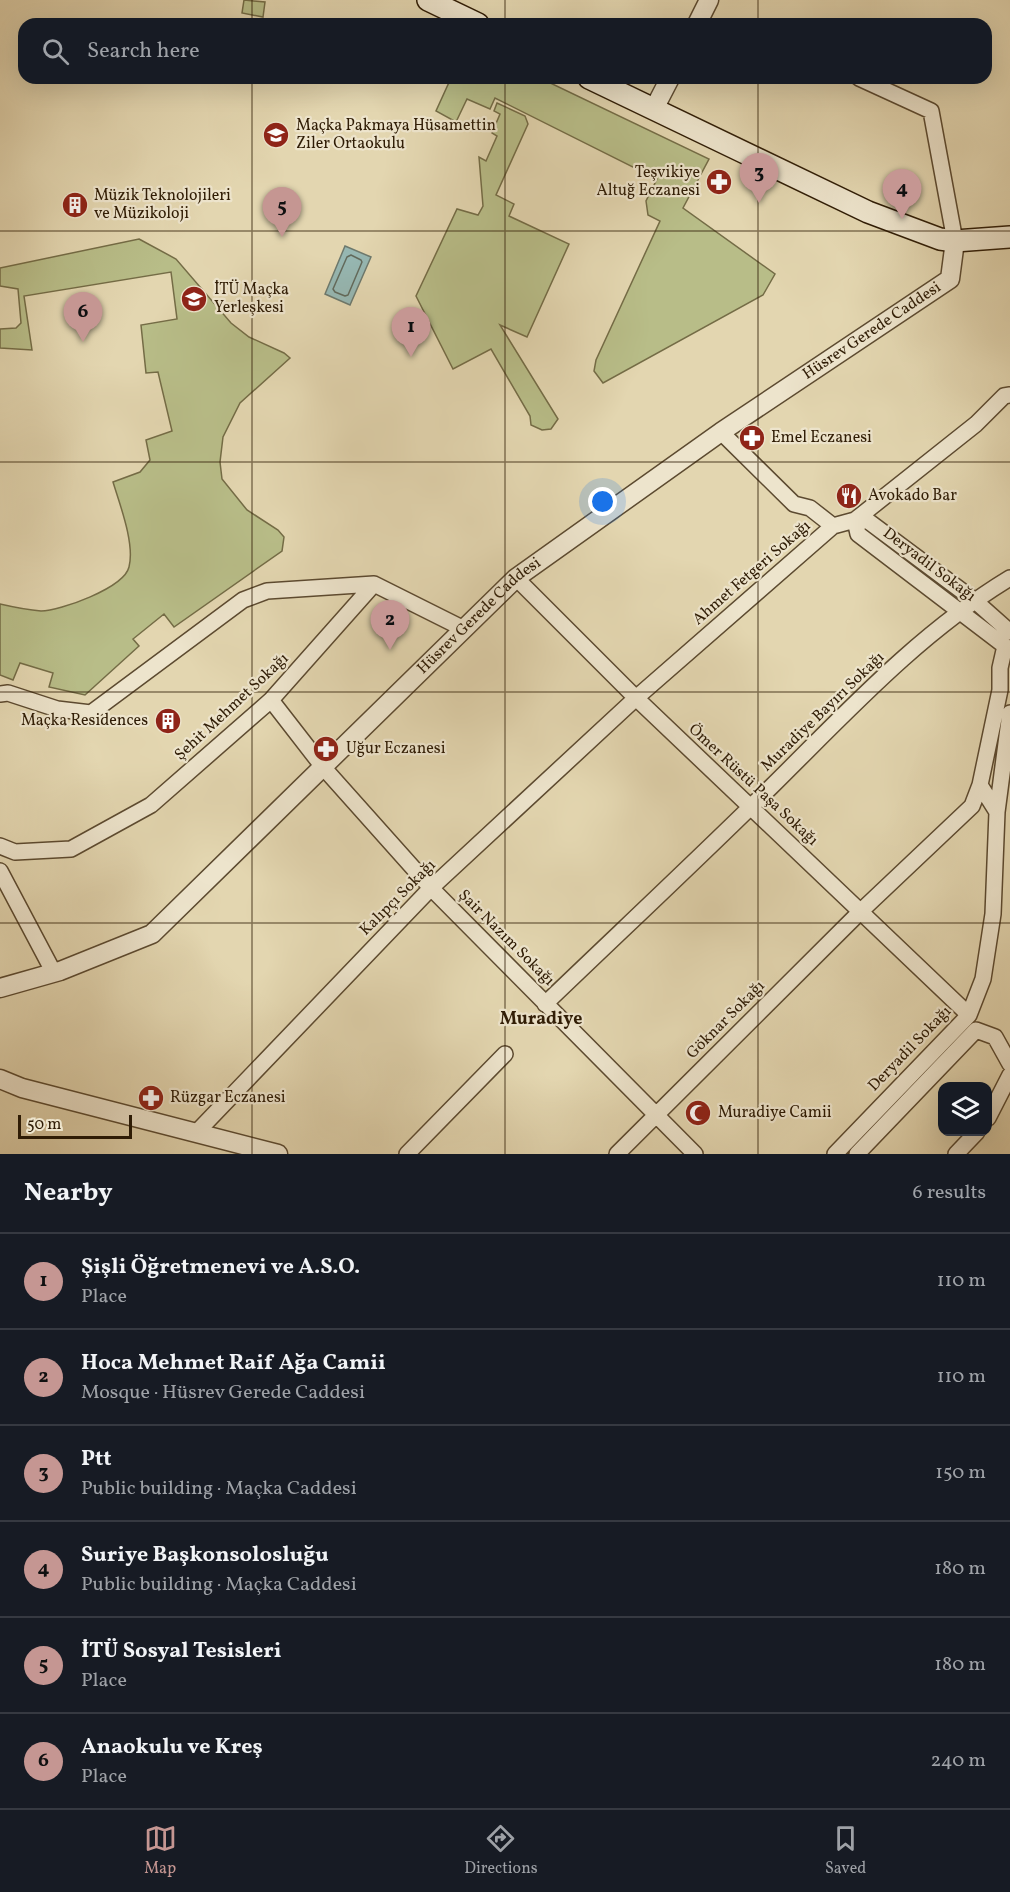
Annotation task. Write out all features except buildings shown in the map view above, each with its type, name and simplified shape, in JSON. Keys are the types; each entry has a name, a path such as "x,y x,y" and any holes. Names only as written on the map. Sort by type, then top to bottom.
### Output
{"main road":[{"path":"428,0 466,18"},
{"path":"602,84 868,212 940,239 955,241 1010,237"}],"street":[{"path":"700,18 710,0"},
{"path":"654,109 667,84"},
{"path":"872,84 932,111 955,241"},
{"name":"Hüsrev Gerede Caddesi","path":"0,988 54,973 152,934 516,578 721,432 950,279 955,241"},
{"name":"Ahmet Fetgeri Sokağı","path":"636,698 833,526 855,520 976,424 1004,396 1010,395"},
{"path":"721,432 794,504 810,508 833,526"},
{"name":"Deryadil Sokağı","path":"980,786 1005,668 1005,646 858,534 855,520 868,521 974,600 1010,632"},
{"name":"Ömer Rüstü Paşa Sokağı","path":"516,578 636,698 969,1015"},
{"name":"Muradiye Bayırı Sokağı","path":"545,1004 874,685 959,611 1010,578"},
{"path":"0,694 8,693 57,709 91,712 243,600 267,591 374,584 464,629"},
{"name":"Şehit Mehmet Sokağı","path":"0,846 15,852 71,849 151,805 271,700 374,584"},
{"name":"Kalıpçı Sokağı","path":"196,1133 431,888 636,698"},
{"name":"Şair Nazım Sokağı","path":"271,700 323,767 431,888 695,1154"},
{"name":"Deryadil Sokağı","path":"835,1154 969,1015 983,979 993,914 997,812 1010,713"},
{"path":"980,786 997,812"},
{"name":"Göknar Sokağı","path":"616,1154 861,911 972,806 980,786"},
{"path":"0,871 54,973"},
{"name":"Deryadil Sokağı","path":"857,1154 976,1030 1004,1038"},
{"path":"1004,1038 1010,1064"},
{"path":"407,1154 505,1054"},
{"path":"992,1109 1010,1075"},
{"path":"0,1079 22,1088 278,1154"},
{"path":"956,1154 972,1136"}],"green space":[{"path":"244,0 265,2 263,17 242,13"},
{"path":"448,84 553,84 709,159 683,208 775,274 763,295 603,383 594,371 596,360 660,221 648,215 646,201 657,179 495,98 490,109 467,99 456,122 436,111"},
{"path":"497,103 525,116 528,124 496,195 514,204 509,216 569,244 527,337 500,325 558,419 551,429 542,430 531,425 530,416 491,349 453,369 416,296 457,209 478,215 483,206 479,157 486,161 497,136 492,133 500,114 494,111"},
{"path":"139,239 176,259 231,323 249,337 290,358 240,403 223,437 220,462 222,479 247,510 278,530 284,537 282,551 174,627 164,614 133,639 139,646 85,695 49,687 53,673 20,663 13,680 0,675 0,604 41,611 50,610 90,597 116,583 125,575 129,567 130,547 123,513 113,482 140,472 150,460 146,440 172,431 158,372 146,373 141,325 177,319 171,272 24,296 32,350 0,348 0,329 16,328 21,323 18,289 0,286 0,268"}],"water":[{"path":"345,246 371,257 350,305 325,294"}],"place":[{"name":"Maçka Pakmaya Hüsamettin Ziler Ortaokulu","path":"276,135"},
{"name":"Teşvikiye Altuğ Eczanesi","path":"719,182"},
{"name":"Ptt","path":"759,203"},
{"name":"Müzik Teknolojileri ve Müzikoloji","path":"75,205"},
{"name":"Suriye Başkonsolosluğu","path":"902,219"},
{"name":"İTÜ Sosyal Tesisleri","path":"282,237"},
{"name":"İTÜ Maçka Yerleşkesi","path":"194,299"},
{"name":"Anaokulu ve Kreş","path":"83,342"},
{"name":"Şişli Öğretmenevi ve A.S.O.","path":"411,357"},
{"name":"Emel Eczanesi","path":"752,438"},
{"name":"Avokado Bar","path":"849,496"},
{"name":"Hoca Mehmet Raif Ağa Camii","path":"390,650"},
{"name":"Maçka Residences","path":"168,721"},
{"name":"Uğur Eczanesi","path":"326,749"},
{"name":"Rüzgar Eczanesi","path":"151,1098"},
{"name":"Muradiye Camii","path":"698,1113"}],"district":[{"name":"Muradiye","path":"541,1019"}]}
